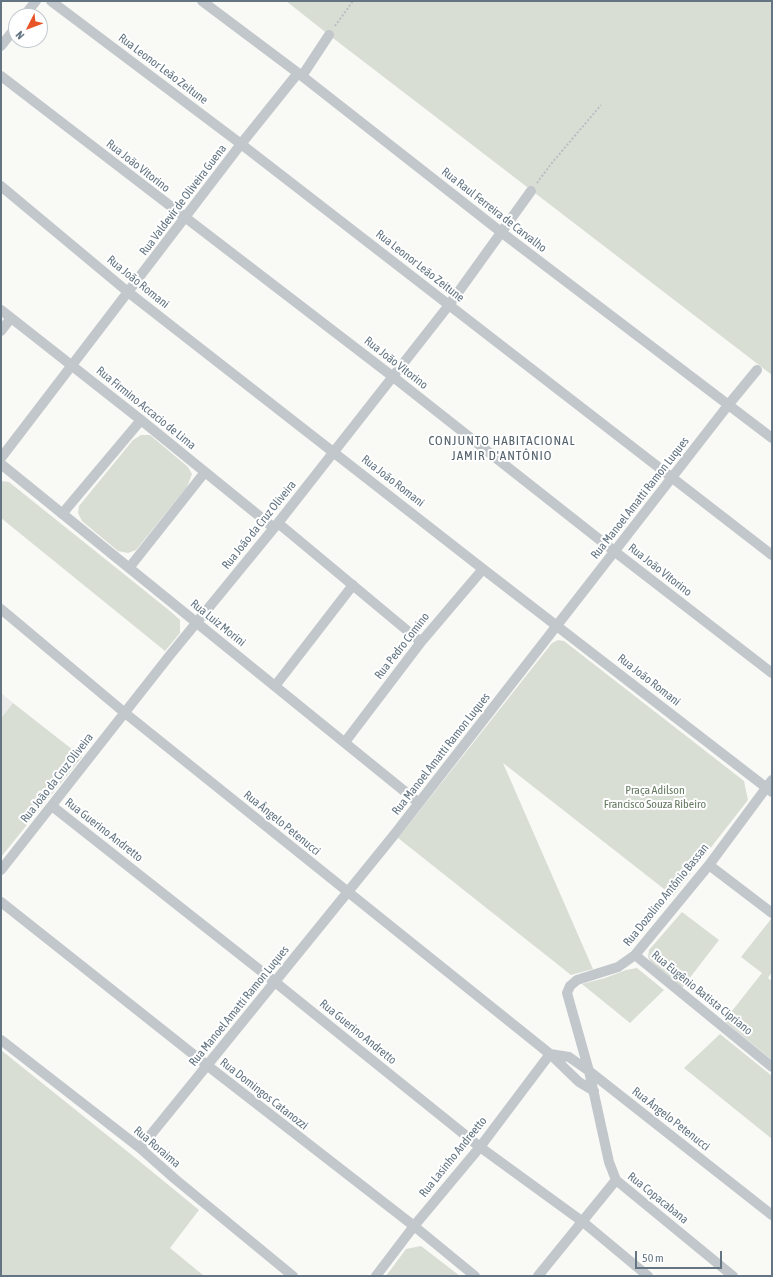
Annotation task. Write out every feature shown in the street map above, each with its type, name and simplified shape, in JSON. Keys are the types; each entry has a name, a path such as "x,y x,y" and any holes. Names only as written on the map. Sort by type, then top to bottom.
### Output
{"street":[{"name":"Rua Leonor Leão Zeitune","path":"51,1 241,144 772,555"},
{"name":"Rua Raul Ferreira de Carvalho","path":"202,1 300,74 501,232 772,438"},
{"name":"Rua Valdevir de Oliveira Guena","path":"1,458 241,144 300,74 328,35"},
{"path":"1,46 8,37"},
{"name":"Rua João Vitorino","path":"1,76 392,376 772,673"},
{"name":"Rua João Romani","path":"1,186 128,292 483,569 770,786"},
{"name":"Rua João da Cruz Oliveira","path":"1,870 197,622 276,526 449,305 531,191"},
{"name":"Rua Firmino Accacio de Lima","path":"1,310 205,472 353,585 421,642"},
{"path":"1,331 11,318"},
{"name":"Rua Manoel Amatti Ramon Luques","path":"140,1148 208,1066 419,803 558,626 728,404 757,370"},
{"path":"62,514 141,420"},
{"name":"Rua Luiz Morini","path":"1,464 419,803"},
{"path":"129,568 205,472"},
{"name":"Rua Pedro Comino","path":"344,742 421,642 483,569"},
{"path":"275,686 353,585"},
{"name":"Rua Ângelo Petenucci","path":"1,609 125,713 550,1054 579,1082 594,1091"},
{"name":"Rua Dozolino Antônio Bassan","path":"589,1071 570,1004 568,993 570,986 577,980 618,967 635,955 709,865 770,786"},
{"name":"Rua Guerino Andretto","path":"52,806 275,982 480,1147 582,1222 648,1276"},
{"path":"709,865 772,913"},
{"name":"Rua Domingos Catanozzi","path":"1,902 208,1066 414,1226 475,1276"},
{"name":"Rua Eugênio Batista Cipriano","path":"635,955 772,1067"},
{"name":"Rua Roraima","path":"1,1040 140,1148 175,1179 293,1276"},
{"name":"Rua Ângelo Petenucci","path":"550,1054 570,1057 772,1215"},
{"name":"Rua Lasinho Andreetto","path":"376,1276 414,1226 480,1147 550,1054"},
{"name":"Rua Copacabana","path":"589,1071 609,1162 616,1180 733,1276"},
{"path":"538,1276 616,1180"}],"path":[{"path":"328,35 353,1"},
{"path":"531,191 551,164 601,105"}],"shaded area":[{"path":"1,693 13,703 1,718"}],"green space":[{"path":"286,1 772,1 772,375 329,35"},
{"path":"141,435 150,435 188,467 192,474 187,487 136,550 128,553 118,551 82,521 78,513 79,506 133,440"},
{"path":"1,481 9,482 180,620 180,633 165,651 1,518"},
{"name":"Praça Adilson Francisco Souza Ribeiro","path":"558,640 564,641 744,781 748,800 673,896 503,763 593,969 571,975 398,838 552,643"},
{"path":"13,703 82,757 1,857 1,718"},
{"path":"682,912 719,940 682,988 651,962 648,957 649,950"},
{"path":"771,919 772,972 768,978 772,981 772,1060 724,1021 762,973 741,957"},
{"path":"637,968 664,990 630,1023 582,984 605,978 626,970"},
{"path":"720,1034 772,1076 772,1139 684,1068"},
{"path":"1,1050 199,1210 170,1248 204,1276 1,1276"},
{"path":"421,1246 460,1276 386,1276 406,1249"}],"district":[{"name":"CONJUNTO HABITACIONAL JAMIR D'ANTÔNIO","path":"502,448"}]}
